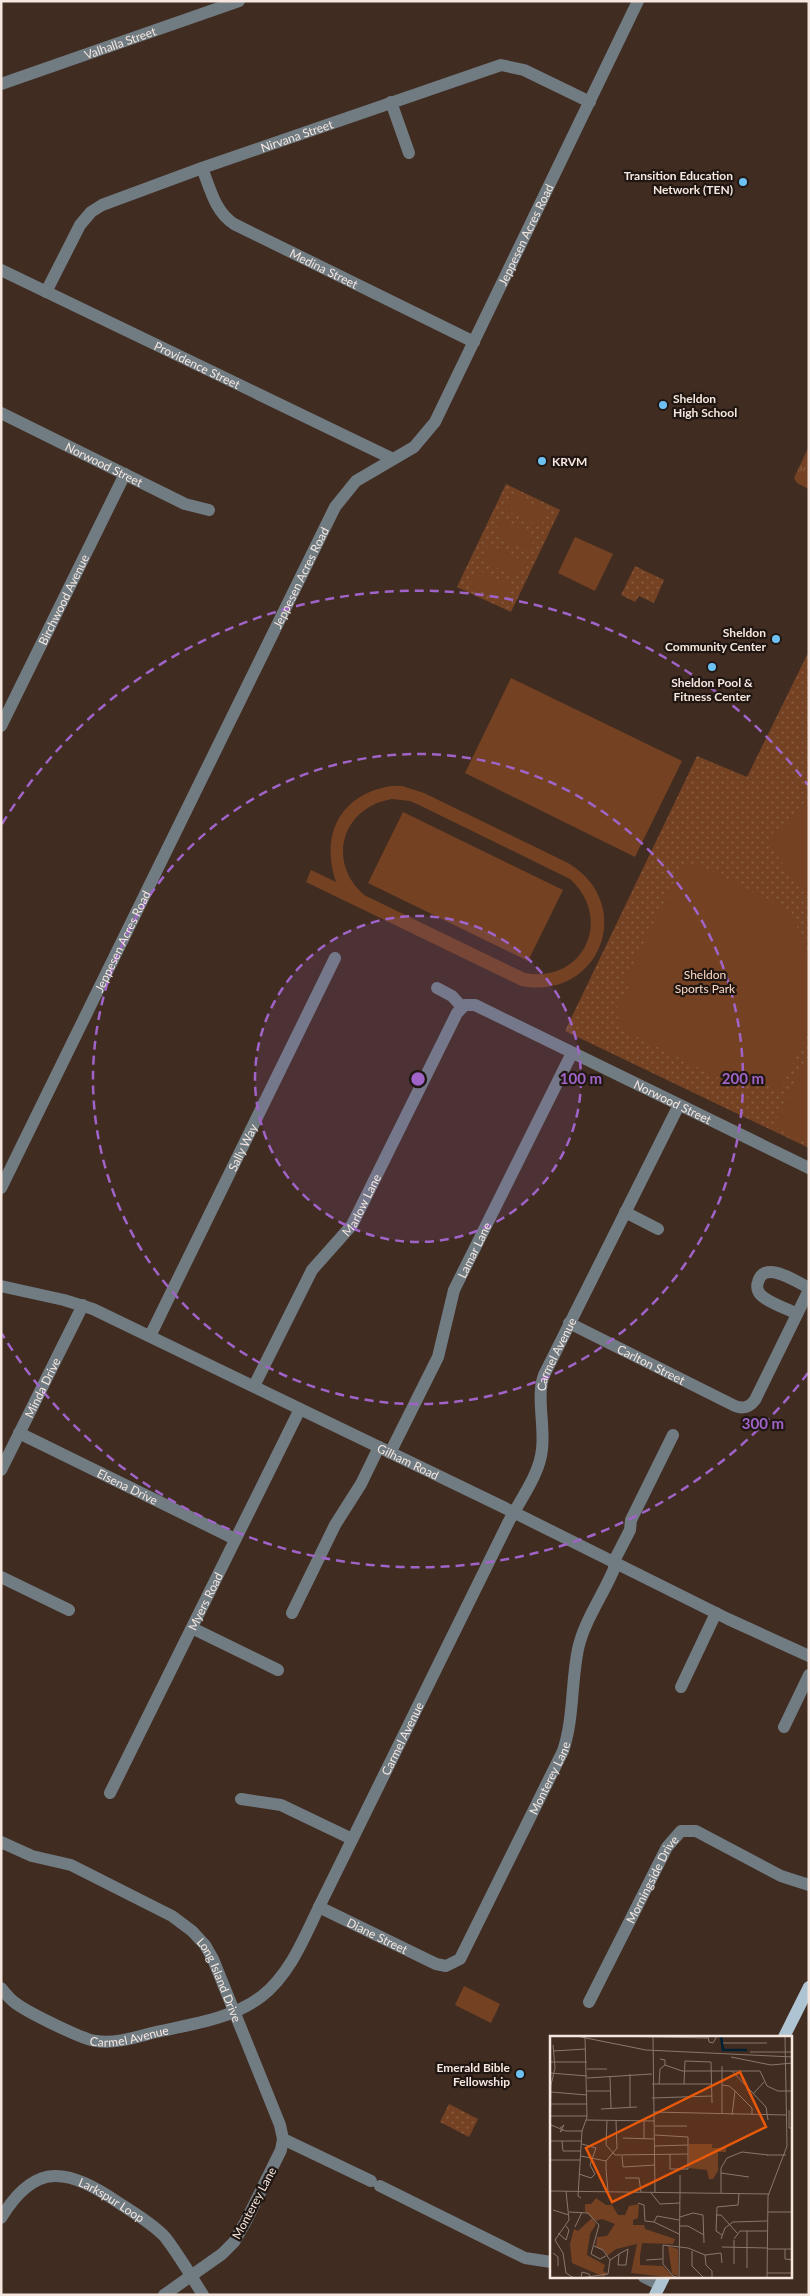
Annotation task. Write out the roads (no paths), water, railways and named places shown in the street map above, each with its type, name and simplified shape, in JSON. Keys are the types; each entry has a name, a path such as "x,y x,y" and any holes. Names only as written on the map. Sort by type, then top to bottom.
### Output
{"main road":[{"path":"784,2036 809,1987"}],"street":[{"name":"Valhalla Street","path":"1,84 239,1"},
{"name":"Jeppesen Acres Road","path":"1,1188 335,507 356,481 418,443 433,426 638,1"},
{"name":"Nirvana Street","path":"46,292 71,240 91,212 108,202 202,168 501,65 524,70 590,102"},
{"path":"391,102 409,153"},
{"name":"Medina Street","path":"202,168 222,214 234,224 474,342"},
{"name":"Providence Street","path":"1,270 393,459"},
{"name":"Norwood Street","path":"1,413 185,504 209,510"},
{"name":"Birchwood Avenue","path":"1,726 125,474"},
{"name":"Sally Way","path":"150,1336 335,958"},
{"path":"437,988 452,996 459,1010"},
{"name":"Norwood Street","path":"459,1010 469,1004 475,1005 809,1168"},
{"name":"Marlow Lane","path":"254,1386 312,1270 354,1221 459,1010"},
{"name":"Lamar Lane","path":"292,1613 335,1525 385,1450 438,1357 454,1290 572,1053"},
{"name":"Carmel Avenue","path":"1,1988 19,2005 83,2038 95,2041 117,2041 214,2019 234,2012 255,2001 276,1982 295,1954 319,1907 513,1512 540,1461 543,1442 542,1378 679,1104"},
{"path":"625,1212 658,1229"},
{"path":"766,1272 776,1272 809,1289 797,1314 761,1295 757,1287 759,1278 766,1272"},
{"name":"Gilham Road","path":"1,1286 83,1305 513,1512 716,1613 809,1656"},
{"name":"Minda Drive","path":"1,1470 83,1305"},
{"name":"Carlton Street","path":"570,1323 735,1406 746,1407 754,1402 797,1314"},
{"name":"Myers Road","path":"110,1793 300,1409"},
{"name":"Elsena Drive","path":"19,1433 236,1539"},
{"path":"614,1563 630,1530 631,1520 673,1435"},
{"name":"Monterey Lane","path":"436,1964 446,1966 460,1960 557,1765 571,1724 577,1660 582,1634 614,1563"},
{"path":"1,1577 69,1610"},
{"path":"681,1687 716,1613"},
{"path":"192,1628 278,1670"},
{"path":"784,1727 809,1675"},
{"path":"241,1799 282,1805 352,1839"},
{"name":"Morningside Drive","path":"589,2002 667,1847 681,1831 696,1831 781,1876 809,1885"},
{"name":"Long Island Drive","path":"1,1842 32,1856 71,1865 172,1916 199,1938 209,1952 280,2125 283,2139"},
{"name":"Diane Street","path":"319,1907 436,1964"},
{"path":"283,2139 525,2258 550,2262"},
{"name":"Monterey Lane","path":"164,2295 222,2254 238,2235 279,2155 283,2139"},
{"name":"Larkspur Loop","path":"1,2218 17,2195 39,2178 58,2176 76,2179 100,2190 155,2228 165,2238 203,2295"},
{"path":"646,2278 660,2286"}],"place":[{"name":"Transition Education Network (TEN)","path":"743,182"},
{"name":"Sheldon High School","path":"663,405"},
{"name":"KRVM","path":"542,461"},
{"name":"Sheldon Community Center","path":"776,639"},
{"name":"Sheldon Pool & Fitness Center","path":"712,667"},
{"name":"Emerald Bible Fellowship","path":"520,2074"}],"park label":[{"name":"Sheldon Sports Park","path":"705,981"}]}
